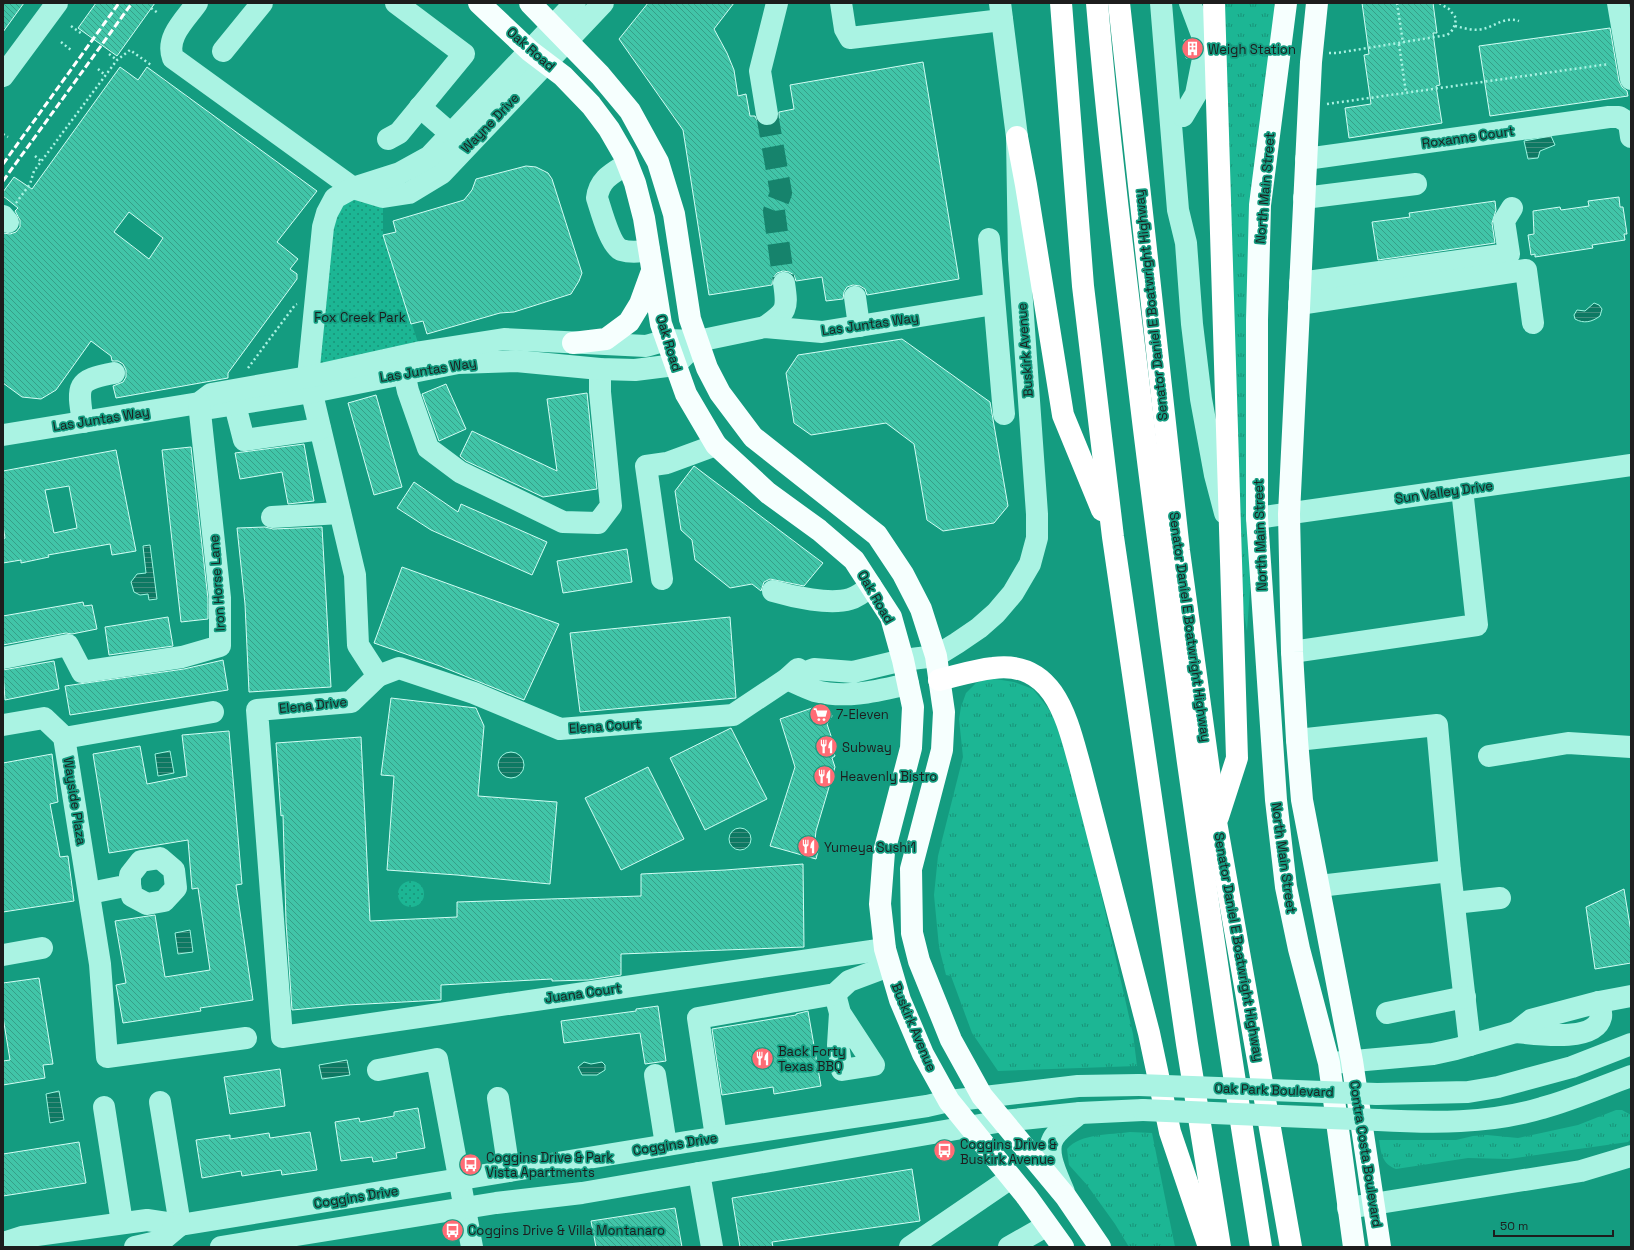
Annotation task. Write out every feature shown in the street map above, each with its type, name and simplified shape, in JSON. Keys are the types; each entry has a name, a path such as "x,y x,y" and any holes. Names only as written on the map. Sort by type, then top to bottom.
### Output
{"highway":[{"path":"1061,3 1083,286 1113,537 1187,1044 1220,1247"},
{"path":"1097,3 1114,175 1165,595 1216,954 1261,1247"},
{"name":"Senator Daniel E Boatwright Highway","path":"1119,3 1179,551 1216,822 1291,1247"},
{"path":"1214,3 1232,543 1237,758 1216,822"},
{"path":"1017,137 1028,192 1064,415 1113,537"},
{"path":"939,680 994,668 1018,669 1041,678 1057,699 1069,726 1082,774 1149,1032 1170,1132 1209,1247"}],"main road":[{"name":"Oak Road","path":"479,3 538,57 570,83 591,105 609,129 628,164 635,183 644,218 661,324 686,394 716,445 768,493 818,530 854,560 891,617 903,660"},
{"path":"530,3 600,75 630,112 658,162 674,214 690,319 708,368 720,393 753,437 877,534 903,574 921,609 936,656 944,712 942,750 911,870 912,933 919,961 951,1040 982,1096 1066,1197 1100,1247"},
{"name":"North Main Street","path":"1286,3 1260,205 1257,320 1257,518 1275,793 1286,887 1299,949 1329,1063"},
{"name":"North Main Street","path":"1317,3 1309,102 1289,514 1292,652 1302,800 1352,1061"},
{"path":"573,343 606,338 629,322 640,304 650,260"},
{"name":"Buskirk Avenue","path":"903,660 913,707 911,748 884,852 880,904 887,957 900,1000 923,1054 949,1101 1027,1197 1062,1247"},
{"path":"908,684 939,680"},
{"name":"Contra Costa Boulevard","path":"1352,1061 1372,1204 1380,1247"},
{"name":"Contra Costa Boulevard","path":"1329,1063 1354,1247"}],"street":[{"path":"3,76 57,3"},
{"name":"Wayne Drive","path":"197,3 173,36 170,50 173,58 353,188 383,197 410,193 442,173 538,57 560,34 603,3"},
{"path":"223,51 262,3"},
{"path":"388,140 399,132 464,54 396,3"},
{"name":"Wayne Drive","path":"560,34 575,3"},
{"path":"767,114 760,71 777,3"},
{"path":"841,3 845,29 850,38 1001,12"},
{"path":"1161,3 1178,210 1186,243 1192,324 1201,399 1215,475 1232,543"},
{"path":"1174,3 1191,210 1186,243"},
{"path":"1184,116 1196,94 1204,59 1202,35 1190,3"},
{"path":"1618,3 1629,70"},
{"name":"Buskirk Avenue","path":"903,660 936,656 979,628 1013,593 1030,564 1037,538 1037,514 1019,259 1017,137 1001,12"},
{"name":"Wayne Drive","path":"353,188 400,173 429,157 451,134 538,57"},
{"path":"420,107 451,134"},
{"name":"Roxanne Court","path":"1306,160 1609,117 1619,117 1630,125"},
{"path":"628,164 606,176 598,190 597,198 613,244 620,250 633,252 650,260"},
{"path":"1304,198 1416,184"},
{"path":"353,188 335,198 327,213 323,228 310,385 355,576 358,645 378,676"},
{"path":"1300,294 1509,254 1504,221 1512,208"},
{"path":"989,239 1004,414"},
{"path":"1300,294 1526,270 1533,323"},
{"path":"765,327 783,314 786,301 784,283"},
{"path":"855,297 859,326"},
{"name":"Las Juntas Way","path":"310,385 421,352 504,339 646,346 667,340 698,341 765,327 822,332 994,304"},
{"path":"675,365 698,341"},
{"name":"Las Juntas Way","path":"3,435 199,403 213,409 240,396 404,373 458,363 516,361 600,369 635,370 675,365"},
{"path":"404,373 411,399 428,448 460,472 563,522 598,523 611,506 600,392 600,369"},
{"path":"83,422 80,390 84,382 91,377 114,373"},
{"path":"240,396 244,440 320,429"},
{"name":"Iron Horse Lane","path":"3,658 68,645 82,672 182,657 220,646 220,598 199,403"},
{"path":"662,579 646,466 667,462 716,445"},
{"name":"Sun Valley Drive","path":"1257,518 1631,465"},
{"path":"1292,652 1477,625 1462,489"},
{"path":"272,517 340,513"},
{"path":"773,591 808,599 839,601 851,599 871,586"},
{"name":"Elena Court","path":"378,676 399,668 474,693 560,729 733,715 786,679 814,668 848,672 903,660"},
{"name":"Elena Drive","path":"282,1037 257,710 351,702 378,676"},
{"path":"786,679 816,691 851,694 865,694 908,684"},
{"path":"64,738 213,712"},
{"name":"Wayside Plaza","path":"3,725 44,718 64,738 90,893 100,964 107,1057 246,1038"},
{"path":"1297,740 1437,725 1450,871 1470,1045"},
{"path":"1489,756 1568,743 1631,747"},
{"path":"1319,886 1450,871"},
{"path":"90,893 130,885"},
{"path":"1454,903 1500,898"},
{"path":"3,955 42,948"},
{"path":"716,1137 698,1018 837,1003 849,981 887,957"},
{"name":"Juana Court","path":"282,1037 887,957"},
{"path":"1329,1063 1433,1054 1516,1032 1532,1034 1580,1034 1589,1032 1597,1025 1601,1016 1599,1002 1631,996"},
{"path":"1387,1013 1465,997"},
{"name":"Oak Park Boulevard","path":"982,1096 1078,1086 1139,1085 1377,1094 1468,1092 1498,1087 1572,1067 1631,1044"},
{"path":"378,1070 437,1059 466,1208 472,1247"},
{"path":"655,1076 666,1145"},
{"name":"Oak Park Boulevard","path":"1003,1121 1080,1113 1143,1110 1418,1122 1504,1116 1542,1108 1631,1076"},
{"name":"Coggins Drive","path":"5,1245 22,1237 147,1220 180,1225 666,1145 927,1106 982,1096"},
{"path":"498,1098 509,1172"},
{"path":"160,1102 180,1225"},
{"path":"104,1107 122,1223"},
{"path":"1066,1197 1054,1166 1051,1145 1054,1137 1080,1113"},
{"path":"221,1247 466,1208 582,1193 1003,1121"},
{"path":"1348,1208 1581,1171 1631,1156"},
{"path":"1581,1171 1631,1171"},
{"path":"699,1173 712,1247"},
{"path":"910,1247 1011,1178"},
{"name":"Coggins Drive","path":"135,1247 161,1240 180,1225"},
{"path":"1021,1244 1046,1226"}],"path":[{"path":"1397,3 1403,43"},
{"path":"1312,51 1336,53 1446,35 1455,26 1456,18 1454,13 1439,3"},
{"path":"151,8 158,13"},
{"path":"1455,26 1474,30 1483,29 1503,20 1513,19 1519,21"},
{"path":"72,26 82,34"},
{"path":"61,42 71,50"},
{"path":"1398,44 1406,93"},
{"path":"5,219 30,184 34,171 41,161 117,60 130,50 151,65"},
{"path":"109,54 117,60"},
{"path":"98,69 106,75"},
{"path":"1309,102 1328,104 1406,93 1629,70"},
{"path":"3,134 8,137"},
{"path":"35,156 41,161"},
{"path":"240,396 244,374 295,305 316,302"}],"green space":[{"path":"1214,3 1285,3 1260,205 1255,518 1247,631 1232,543"},
{"name":"Fox Creek Park","path":"383,197 383,235 421,352 308,377 335,198"},
{"path":"989,678 1014,682 1033,689 1048,708 1060,729 1072,766 1133,1034 1137,1066 998,1071 972,1033 951,976 946,975 939,947 934,895 938,856 963,757 959,719 961,707 966,693 976,683"},
{"path":"411,881 420,885 424,894 420,903 411,907 402,903 398,894 402,885"},
{"path":"1616,1110 1622,1110 1631,1115 1631,1139 1628,1142 1509,1159 1468,1158 1396,1169 1391,1167 1383,1158 1379,1140 1456,1140 1473,1136 1487,1135 1518,1138 1578,1125"},
{"path":"1130,1132 1152,1133 1175,1247 1129,1247 1115,1224 1087,1185 1069,1165 1067,1149 1080,1140 1088,1137"}],"water":[{"path":"1551,136 1555,145 1540,151 1538,158 1528,159 1524,141"},
{"path":"1594,303 1599,305 1602,309 1600,316 1588,322 1575,319 1574,315 1577,310 1585,311"},
{"path":"150,545 157,599 149,600 148,594 140,595 134,592 131,582 137,574 146,573 143,546"},
{"path":"170,751 174,773 158,776 155,754"},
{"path":"511,752 520,756 524,765 520,774 511,778 502,774 498,765 502,756"},
{"path":"740,828 748,831 751,839 748,847 740,850 732,847 729,839 732,831"},
{"path":"190,930 193,952 178,954 175,933"},
{"path":"347,1060 350,1075 322,1079 319,1065"},
{"path":"584,1062 591,1064 602,1062 605,1065 605,1070 597,1075 582,1075 578,1067"},
{"path":"59,1091 64,1120 50,1123 46,1094"}],"building":[{"path":"3,3 24,3 3,32"},
{"path":"96,3 155,3 117,56 78,28"},
{"path":"648,3 734,3 714,29 734,70 738,96 746,94 750,116 755,116 758,122 763,126 769,126 775,123 779,118 779,112 794,109 790,85 923,62 959,279 867,295 865,289 860,286 853,285 847,287 844,292 843,299 826,301 822,277 796,281 794,275 783,271 777,273 773,278 772,285 709,295 683,130 619,39"},
{"path":"1362,3 1433,3 1437,33 1433,33 1440,85 1436,86 1442,123 1349,138 1345,108 1371,104 1364,55 1369,54"},
{"path":"1610,28 1619,81 1622,87 1627,91 1628,96 1490,116 1479,46"},
{"path":"1184,40 1190,40 1190,58 1186,58"},
{"path":"120,67 138,80 147,67 317,191 277,242 298,259 290,269 297,274 297,279 228,373 228,378 116,398 113,386 123,382 126,377 126,370 123,364 118,361 112,361 111,356 91,341 56,390 41,399 22,397 3,383 3,233 10,234 16,232 20,227 20,220 15,211 18,208 3,196 3,192 14,177 32,189","holes":["129,212 163,238 149,259 114,232"]},
{"path":"526,166 536,167 548,173 552,179 582,273 571,294 514,312 500,313 427,334 423,321 411,324 383,235 396,232 393,221 464,200 472,190 476,179"},
{"path":"1619,197 1620,207 1623,207 1627,234 1624,234 1625,240 1592,245 1593,248 1535,257 1535,254 1531,255 1528,235 1534,234 1533,211 1560,207 1561,210 1589,206 1588,201"},
{"path":"1495,201 1496,210 1492,223 1495,243 1378,260 1372,222 1410,217 1409,213"},
{"path":"902,339 990,402 1008,506 994,523 943,531 927,520 914,444 886,423 811,435 794,423 786,373 798,355"},
{"path":"446,384 466,429 439,441 422,394"},
{"path":"587,393 597,489 543,497 466,461 460,456 472,431 557,471 547,399"},
{"path":"376,395 402,487 374,495 348,403"},
{"path":"304,444 314,501 288,504 282,472 240,479 235,453"},
{"path":"191,447 208,599 208,619 181,622 162,450"},
{"path":"116,450 136,551 112,555 110,544 48,555 49,557 21,563 21,560 3,563 3,539 5,538 3,526 3,471","holes":["69,486 77,528 54,533 45,490"]},
{"path":"694,466 823,563 804,586 770,579 764,582 761,591 752,584 730,588 695,560 692,540 681,530 675,491"},
{"path":"414,482 458,512 461,504 547,542 532,575 431,530 397,508"},
{"path":"265,527 273,529 322,527 331,687 249,692 245,604 237,528"},
{"path":"627,549 632,582 563,593 557,561"},
{"path":"402,567 559,624 524,700 440,666 374,643"},
{"path":"83,602 84,606 92,605 97,629 72,634 66,633 3,645 3,616"},
{"path":"168,617 173,646 109,655 105,627"},
{"path":"730,617 736,698 580,712 570,633"},
{"path":"223,660 228,690 70,715 65,686 184,669"},
{"path":"54,661 59,689 5,700 3,670"},
{"path":"391,698 476,708 484,726 478,796 557,802 550,884 387,870 394,776 381,775"},
{"path":"821,705 828,707 832,716 827,724 833,742 831,743 835,756 832,758 835,767 816,831 815,840 819,847 816,859 770,846 795,767 780,719"},
{"path":"731,728 767,799 705,830 670,758"},
{"path":"229,731 242,884 236,885 253,1000 200,1008 201,1011 123,1023 116,985 126,983 115,921 155,915 165,977 210,970 198,888 192,889 188,840 109,853 93,754 140,746 147,784 187,776 182,735"},
{"path":"361,737 370,921 457,917 457,902 641,896 641,874 803,864 804,947 621,954 621,975 588,980 552,981 552,979 441,985 441,1000 347,1005 292,1010 286,922 283,815 281,816 276,743"},
{"path":"52,754 58,802 50,804 60,857 68,856 74,901 3,912 3,763"},
{"path":"648,767 684,839 621,870 585,798"},
{"path":"1624,889 1631,932 1631,963 1595,969 1586,907"},
{"path":"39,978 53,1064 43,1065 45,1078 3,1085 3,1061 10,1060 3,1017 3,983"},
{"path":"658,1006 666,1061 645,1064 640,1033 564,1043 561,1021 636,1011 636,1009"},
{"name":"Back Forty Texas BBQ","path":"808,1011 821,1086 774,1094 773,1087 722,1095 712,1029 796,1015"},
{"path":"280,1069 285,1106 230,1114 224,1077"},
{"path":"418,1108 425,1148 396,1153 397,1158 373,1162 372,1157 341,1161 335,1122 359,1118 360,1122 394,1116 394,1112"},
{"path":"310,1132 317,1170 282,1175 281,1170 242,1176 241,1171 202,1178 196,1140 230,1135 230,1139 269,1133 270,1138"},
{"path":"79,1142 86,1183 3,1196 3,1154"},
{"path":"912,1169 920,1221 772,1242 773,1247 740,1247 732,1198"},
{"path":"675,1208 682,1247 596,1247 591,1221"}],"tunnel":[{"path":"767,114 781,193 774,211 784,283"}],"railway":[{"path":"3,164 119,3"},
{"path":"3,181 132,3"}],"place":[{"name":"Weigh Station","path":"1193,49"},
{"name":"7-Eleven","path":"821,714"},
{"name":"Subway","path":"826,747"},
{"name":"Heavenly Bistro","path":"825,776"},
{"name":"Yumeya Sushi1","path":"809,847"},
{"name":"Back Forty Texas BBQ","path":"763,1058"},
{"name":"Coggins Drive & Buskirk Avenue","path":"944,1151"},
{"name":"Coggins Drive & Park Vista Apartments","path":"470,1164"},
{"name":"Coggins Drive & Villa Montanaro","path":"452,1230"}]}
